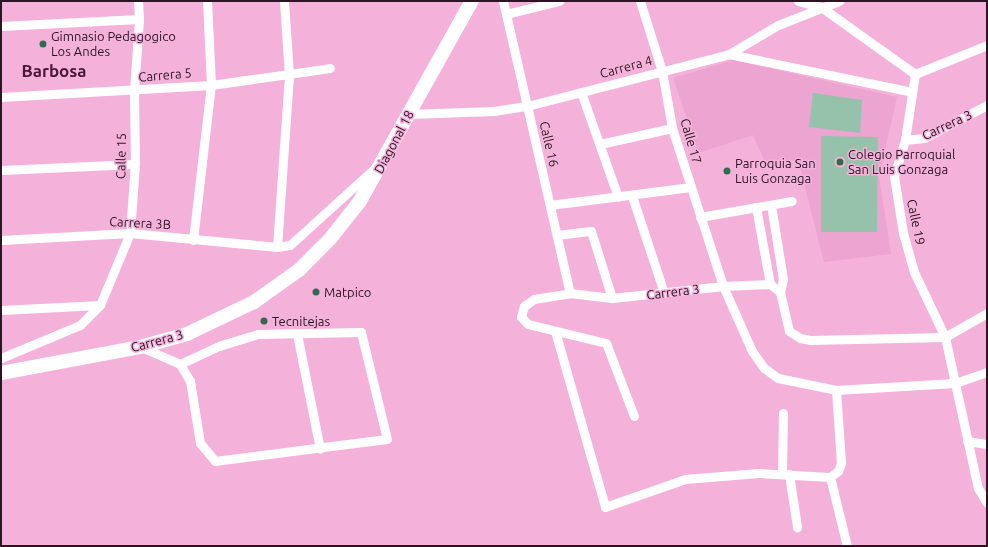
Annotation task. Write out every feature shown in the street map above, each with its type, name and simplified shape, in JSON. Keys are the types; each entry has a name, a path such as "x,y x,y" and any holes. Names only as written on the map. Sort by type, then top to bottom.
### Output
{"main road":[{"name":"Diagonal 18","path":"299,270 346,221 385,158 472,1"},
{"name":"Carrera 3","path":"1,373 140,347 187,334 227,317 254,302 299,270"}],"street":[{"name":"Calle 15","path":"100,305 130,233 135,164 134,91 139,19 138,1"},
{"path":"193,240 211,85 207,1"},
{"path":"284,1 289,75 277,247 290,245 385,158"},
{"name":"Calle 16","path":"503,1 570,293"},
{"path":"506,14 559,1"},
{"name":"Calle 17","path":"640,1 662,71 672,128 723,286 752,350 764,368 778,378 836,390 955,383 987,372"},
{"path":"798,1 821,7 915,74 987,45"},
{"name":"Carrera 4","path":"409,114 494,112 527,106 729,54 778,25 839,1"},
{"path":"1,26 139,19"},
{"path":"729,54 912,92"},
{"name":"Carrera 5","path":"1,97 134,91 211,85 330,68"},
{"name":"Calle 19","path":"915,74 905,140 894,176 903,233 914,272 945,337 978,488 987,503"},
{"path":"581,92 618,197"},
{"name":"Carrera 3","path":"905,140 924,138 987,105"},
{"path":"600,144 672,128"},
{"path":"1,170 135,164"},
{"path":"550,205 632,196 691,187"},
{"path":"632,196 664,294"},
{"path":"700,217 792,201"},
{"path":"771,204 783,279 775,287"},
{"path":"756,207 785,324 788,330 800,338 945,337 987,313"},
{"path":"557,235 591,231 612,298"},
{"name":"Carrera 3B","path":"1,240 130,233 277,247"},
{"name":"Carrera 3","path":"634,416 606,343 528,324 521,317 521,310 534,299 570,293 612,298 664,294 723,286 775,287"},
{"path":"1,310 100,305"},
{"path":"1,358 80,324 100,305"},
{"path":"555,331 606,507 685,479 759,473 830,477 838,471 841,463 836,390"},
{"path":"140,347 180,364 190,381 200,443 215,461 320,449 387,439 361,332 258,334 221,345 180,364"},
{"path":"297,334 320,449"},
{"path":"783,413 786,474 797,527"},
{"path":"967,441 987,444"},
{"path":"830,477 847,546"}],"shaded area":[{"name":"Colegio Parroquial San Luis Gonzaga","path":"733,60 897,97 879,177 891,254 824,262 798,159 766,164 753,135 699,153 673,78"}],"green space":[{"path":"813,93 862,100 860,133 809,127"},
{"path":"821,136 878,137 877,232 821,232"}],"place":[{"name":"Gimnasio Pedagogico Los Andes","path":"43,44"},
{"name":"Colegio Parroquial San Luis Gonzaga","path":"840,162"},
{"name":"Parroquia San Luis Gonzaga","path":"727,171"},
{"name":"Matpico","path":"316,292"},
{"name":"Tecnitejas","path":"264,321"}],"district":[{"name":"Barbosa","path":"54,71"}]}
